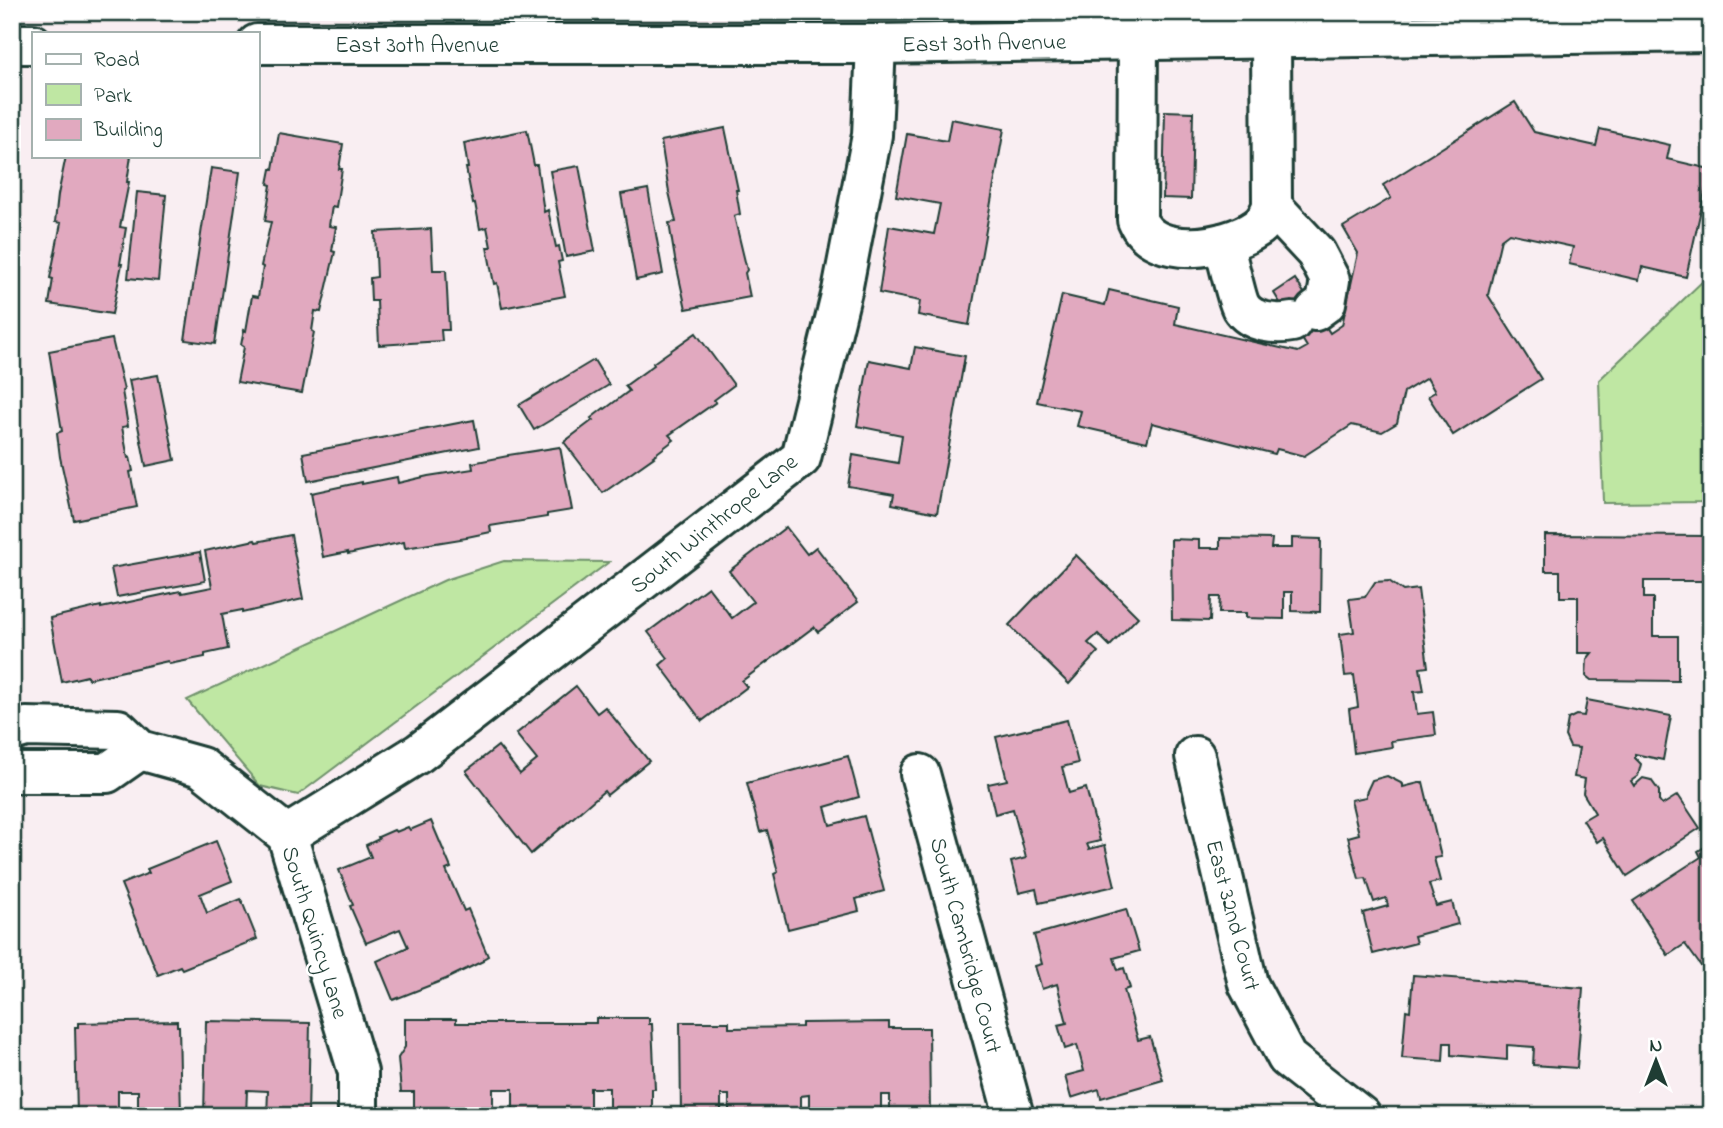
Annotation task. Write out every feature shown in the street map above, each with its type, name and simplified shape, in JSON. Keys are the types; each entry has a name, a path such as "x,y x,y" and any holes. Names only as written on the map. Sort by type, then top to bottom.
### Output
{"street":[{"name":"East 30th Avenue","path":"259,44 876,44 979,27 1138,40 1251,30 1711,33"},
{"path":"1138,40 1137,220 1141,230 1162,243 1198,247 1223,243 1258,228 1268,217 1272,206 1251,30"},
{"path":"12,44 32,44"},
{"name":"South Winthrope Lane","path":"287,835 419,753 801,458 842,291 872,135 876,44"},
{"path":"1223,243 1241,307 1255,318 1277,325 1303,316 1326,303 1330,280 1316,253 1272,206"},
{"name":"South Quincy Lane","path":"12,731 26,727 118,729 140,750 201,767 287,835 358,1072 358,1116"},
{"path":"12,773 107,773 140,750"},
{"name":"East 32nd Court","path":"1195,756 1248,984 1287,1058 1361,1116"},
{"name":"South Cambridge Court","path":"920,774 1014,1116"}],"green space":[{"path":"1711,244 1711,502 1603,503 1599,380 1705,279"},
{"path":"504,561 609,562 298,795 260,786 187,700 445,580"}],"building":[{"path":"1515,102 1534,132 1596,146 1600,129 1670,145 1667,159 1710,169 1686,277 1642,267 1639,280 1569,264 1573,247 1509,233 1501,239 1488,295 1541,379 1453,435 1428,396 1435,392 1427,378 1404,392 1397,423 1382,432 1352,425 1304,456 1277,449 1275,454 1152,423 1147,442 1077,426 1081,411 1037,402 1062,295 1105,305 1109,290 1178,306 1175,324 1298,352 1307,347 1274,293 1295,279 1330,333 1342,325 1358,253 1343,227 1391,198 1383,185"},
{"path":"1165,111 1193,112 1191,199 1163,198"},
{"path":"951,119 1004,129 969,325 918,315 920,301 879,293 889,226 934,234 940,204 896,196 907,134 947,141"},
{"path":"725,128 738,190 740,214 734,216 747,270 745,273 750,297 686,309 669,223 676,222 661,141"},
{"path":"527,130 534,165 537,165 544,212 548,210 556,247 559,246 562,261 558,262 565,296 502,308 487,247 491,247 487,227 480,229 475,203 473,204 464,143"},
{"path":"279,133 343,144 336,207 332,206 329,226 336,227 332,251 335,252 321,312 315,311 314,332 302,393 237,382 244,347 241,345 244,330 246,331 252,296 258,297 261,266 271,222 265,221 271,185 268,184"},
{"path":"66,158 131,158 120,227 126,228 122,264 112,314 49,304 53,279 50,278 61,223 55,222"},
{"path":"579,166 595,251 566,257 550,171"},
{"path":"211,168 240,172 215,344 185,340"},
{"path":"648,189 663,274 636,280 621,194"},
{"path":"137,192 166,195 158,281 128,278"},
{"path":"431,229 433,270 446,270 449,330 441,330 442,341 379,345 377,301 371,301 370,278 377,277 375,232"},
{"path":"696,333 734,385 714,400 716,402 669,435 674,440 654,457 603,493 564,442 593,420 591,418 629,391 625,386"},
{"path":"112,339 124,390 128,426 122,427 133,471 130,472 137,507 74,520 60,457 57,433 62,431 49,351"},
{"path":"915,347 965,356 937,513 892,504 894,494 848,486 853,455 898,463 902,435 857,426 869,360 911,368"},
{"path":"594,360 609,385 534,430 519,405"},
{"path":"158,375 175,460 146,466 129,380"},
{"path":"474,420 479,447 308,481 303,453"},
{"path":"560,447 572,510 490,526 491,532 467,538 405,548 404,542 323,557 311,493 397,477 398,483 473,469 472,463 508,455"},
{"path":"786,527 807,554 816,547 858,602 818,632 814,627 742,681 747,687 702,721 660,665 668,658 648,632 708,587 732,618 753,602 729,571"},
{"path":"291,535 303,599 242,613 242,610 222,614 228,649 205,654 205,657 169,664 168,661 88,679 87,676 62,682 50,618 101,606 212,587 205,551"},
{"path":"1545,535 1711,536 1711,581 1644,581 1644,598 1653,598 1653,636 1678,636 1678,681 1591,680 1586,676 1587,659 1592,653 1578,653 1578,597 1560,597 1560,571 1545,571"},
{"path":"1220,538 1272,539 1271,548 1292,548 1292,538 1321,539 1320,612 1292,611 1292,592 1284,592 1284,619 1246,618 1246,613 1219,613 1220,597 1211,597 1210,621 1172,620 1171,539 1199,540 1199,548 1220,548"},
{"path":"200,552 205,581 117,597 111,568"},
{"path":"1076,555 1138,617 1110,646 1098,634 1088,643 1098,652 1069,684 1009,625"},
{"path":"1389,581 1403,591 1418,589 1428,667 1420,668 1424,691 1414,692 1417,714 1433,712 1436,735 1391,741 1392,747 1354,753 1349,709 1358,707 1354,675 1345,676 1340,634 1354,632 1349,599 1365,597 1375,582"},
{"path":"576,686 597,713 605,707 649,761 607,795 604,791 531,854 466,771 498,746 520,774 537,760 516,734"},
{"path":"1587,700 1671,716 1663,760 1635,754 1641,764 1638,776 1631,781 1634,786 1643,778 1651,780 1659,791 1662,805 1678,795 1700,828 1627,876 1603,838 1597,842 1583,820 1595,813 1583,793 1585,779 1574,777 1579,748 1570,747 1565,736 1568,719 1576,715 1584,716"},
{"path":"1067,720 1078,763 1062,767 1069,793 1086,788 1100,841 1087,844 1089,849 1105,845 1115,886 1039,903 1036,889 1019,893 1011,862 1026,858 1013,809 995,814 988,784 1007,780 996,737"},
{"path":"848,756 859,797 825,807 830,825 864,816 884,891 856,899 859,911 788,929 774,874 778,872 767,830 760,832 747,783"},
{"path":"1387,776 1403,784 1403,787 1423,782 1441,857 1434,858 1440,881 1429,884 1436,906 1452,902 1458,924 1414,936 1416,943 1373,954 1363,913 1388,906 1386,898 1374,902 1366,878 1359,879 1348,837 1359,834 1351,800 1366,797 1372,780"},
{"path":"431,821 451,868 446,870 464,911 468,909 488,956 446,979 393,1000 377,961 408,947 400,929 366,943 350,906 353,905 339,870 371,857 366,845 379,839 378,837 394,830 396,832 408,827 410,830"},
{"path":"216,841 232,881 200,894 207,913 241,899 257,939 182,969 180,966 158,975 121,884 149,873 147,869"},
{"path":"1711,843 1711,980 1685,944 1668,955 1633,901 1701,857 1698,851"},
{"path":"1126,909 1139,951 1114,958 1118,970 1124,968 1130,988 1124,990 1138,1040 1150,1037 1163,1080 1101,1098 1099,1089 1071,1098 1065,1076 1084,1071 1077,1045 1065,1049 1058,1025 1067,1023 1057,984 1042,989 1035,966 1042,964 1034,935"},
{"path":"1413,975 1583,988 1577,1068 1533,1065 1534,1047 1507,1045 1507,1060 1451,1055 1451,1043 1444,1043 1443,1061 1402,1058 1406,1010 1410,1011"},
{"path":"596,1018 649,1018 649,1024 652,1024 655,1089 652,1089 652,1116 609,1116 609,1088 590,1088 590,1116 513,1116 513,1089 493,1089 493,1116 414,1116 414,1092 401,1092 398,1058 405,1047 405,1019 456,1019 456,1023 596,1023"},
{"path":"177,1021 181,1116 138,1116 138,1091 118,1091 118,1116 77,1116 75,1027 78,1027 78,1023"},
{"path":"206,1021 310,1023 308,1116 267,1116 268,1091 247,1090 246,1116 204,1116"},
{"path":"680,1022 729,1022 729,1028 802,1027 802,1023 889,1022 889,1028 929,1028 930,1116 890,1116 890,1095 881,1095 881,1116 809,1116 809,1095 801,1096 801,1116 729,1116 729,1095 721,1095 721,1116 681,1116"}]}
